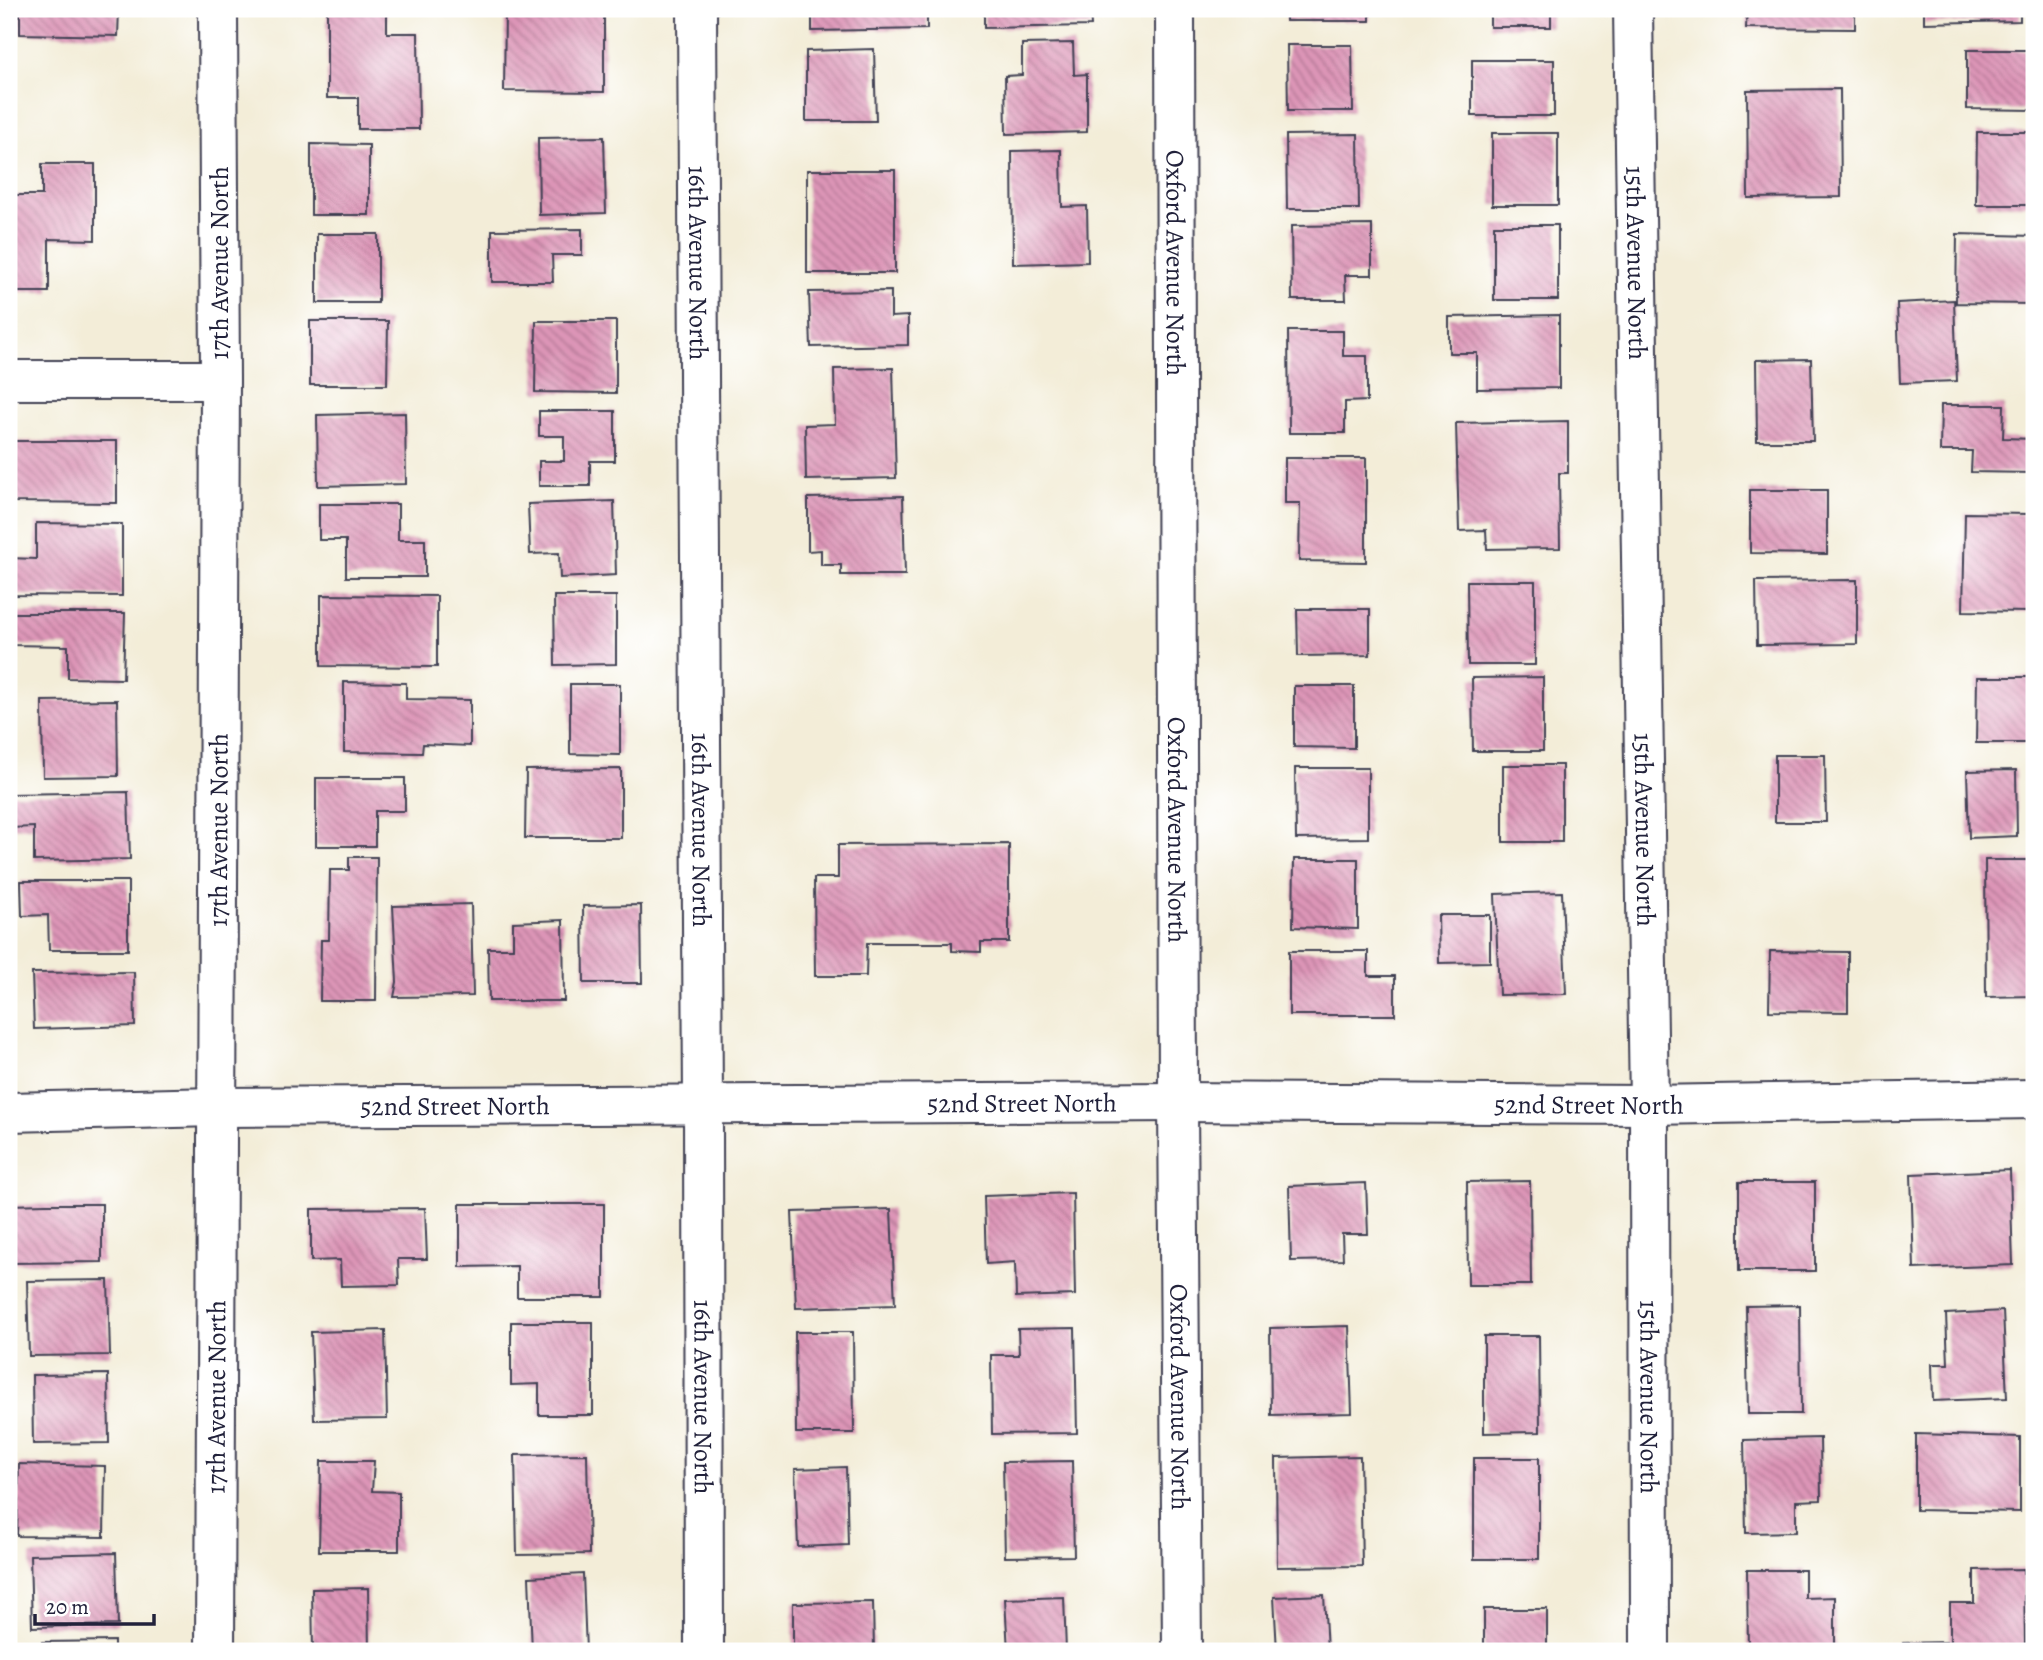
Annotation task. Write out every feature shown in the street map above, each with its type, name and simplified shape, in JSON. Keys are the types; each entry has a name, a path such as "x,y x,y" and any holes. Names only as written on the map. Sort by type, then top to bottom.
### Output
{"street":[{"name":"17th Avenue North","path":"215,1651 220,380 218,9"},
{"name":"16th Avenue North","path":"697,9 704,1651"},
{"name":"Oxford Avenue North","path":"1175,9 1182,1651"},
{"name":"15th Avenue North","path":"1633,9 1650,1105 1650,1651"},
{"path":"9,380 220,380"},
{"name":"52nd Street North","path":"9,1112 216,1107 1178,1102 1650,1105 2034,1099"}],"building":[{"path":"20,9 119,9 118,36 20,34"},
{"path":"327,9 387,9 387,33 418,33 419,129 358,129 358,98 327,98"},
{"path":"812,9 927,9 927,29 812,31"},
{"path":"984,9 1090,9 1091,26 984,28"},
{"path":"1286,9 1370,9 1370,21 1286,21"},
{"path":"1490,9 1551,9 1551,27 1490,27"},
{"path":"1747,9 1855,9 1855,29 1746,28"},
{"path":"1924,9 2020,9 2020,21 1924,23"},
{"path":"505,11 604,12 604,92 504,91"},
{"path":"1073,43 1074,75 1087,74 1087,132 1006,134 1005,76 1022,75 1022,44"},
{"path":"1287,45 1352,45 1353,111 1288,111"},
{"path":"874,49 876,121 806,121 806,51"},
{"path":"1967,50 2033,50 2033,110 1967,109"},
{"path":"1472,60 1554,60 1554,116 1472,116"},
{"path":"1840,89 1841,197 1748,198 1747,90"},
{"path":"1977,132 2033,132 2033,205 1976,205"},
{"path":"1492,133 1558,133 1558,205 1492,205"},
{"path":"1358,134 1359,209 1287,209 1286,135"},
{"path":"604,137 606,213 539,215 538,138"},
{"path":"311,144 369,145 369,215 311,215"},
{"path":"1061,150 1062,207 1087,206 1088,262 1013,264 1012,151"},
{"path":"42,164 95,164 95,240 49,239 49,292 9,292 9,195 42,195"},
{"path":"807,170 895,170 895,273 807,273"},
{"path":"1372,225 1372,275 1345,275 1346,300 1292,300 1291,226"},
{"path":"1494,225 1558,225 1558,300 1494,300"},
{"path":"582,229 582,255 552,255 553,282 492,282 492,230"},
{"path":"317,234 378,234 378,303 317,303"},
{"path":"1957,234 2034,236 2034,304 1956,303"},
{"path":"891,291 891,317 908,316 908,345 811,347 809,292"},
{"path":"1954,300 1957,381 1900,383 1897,303"},
{"path":"1559,315 1559,388 1477,389 1477,353 1449,353 1449,317"},
{"path":"310,321 388,321 387,385 310,385"},
{"path":"536,321 616,321 616,393 535,392"},
{"path":"1288,331 1343,331 1343,356 1367,356 1367,401 1345,402 1345,433 1289,433"},
{"path":"1811,359 1813,441 1757,441 1756,360"},
{"path":"893,368 896,478 806,480 805,425 835,424 834,369"},
{"path":"1941,405 2004,405 2003,438 2034,439 2034,473 1971,472 1972,451 1940,451"},
{"path":"539,411 615,411 615,461 590,461 590,486 539,486 539,461 564,461 564,436 539,436"},
{"path":"405,413 406,484 318,486 317,415"},
{"path":"1568,421 1568,473 1559,473 1560,548 1487,549 1486,530 1459,531 1456,423"},
{"path":"9,441 117,441 117,503 9,502"},
{"path":"1285,458 1366,458 1366,562 1299,561 1300,503 1285,503"},
{"path":"1750,490 1827,490 1827,554 1750,553"},
{"path":"903,496 905,575 841,575 841,565 821,565 821,550 808,551 808,498"},
{"path":"614,501 616,575 560,578 559,553 530,554 528,504"},
{"path":"319,504 398,504 398,540 425,540 425,577 346,577 346,540 319,540"},
{"path":"1965,513 2030,514 2029,612 1963,611"},
{"path":"36,523 122,524 122,596 9,595 9,558 36,559"},
{"path":"1857,580 1857,644 1757,645 1756,581"},
{"path":"1467,581 1535,581 1535,665 1468,665"},
{"path":"321,595 437,596 437,667 321,666"},
{"path":"554,596 616,596 616,664 555,665"},
{"path":"1297,609 1370,609 1370,655 1298,656"},
{"path":"12,613 125,613 123,679 68,678 68,646 11,645"},
{"path":"1543,677 1543,751 1473,751 1472,678"},
{"path":"1977,677 2034,677 2034,743 1976,743"},
{"path":"344,682 406,683 406,699 470,700 470,746 423,744 422,753 344,752"},
{"path":"570,684 620,684 620,755 570,754"},
{"path":"1294,686 1354,686 1354,748 1294,747"},
{"path":"117,700 118,776 43,777 42,701"},
{"path":"1775,755 1825,755 1826,822 1775,822"},
{"path":"1503,765 1562,765 1562,842 1503,842"},
{"path":"1295,768 1368,768 1368,838 1296,839"},
{"path":"621,769 621,838 525,838 526,770"},
{"path":"2016,770 2017,836 1969,838 1967,771"},
{"path":"316,778 405,778 405,811 375,811 375,846 316,846"},
{"path":"128,792 130,859 34,861 34,827 9,828 9,794"},
{"path":"1009,844 1009,942 981,942 981,952 952,951 952,943 867,943 866,976 815,976 814,878 838,878 838,845"},
{"path":"349,857 377,857 376,1001 320,1001 321,940 329,940 330,870 349,870"},
{"path":"1294,859 1358,859 1358,929 1293,927"},
{"path":"1985,860 2034,860 2034,996 1986,997"},
{"path":"21,881 128,881 128,950 49,950 48,915 22,916"},
{"path":"1562,892 1566,994 1499,995 1495,894"},
{"path":"471,904 473,996 394,997 397,982 393,906"},
{"path":"641,905 642,983 584,983 583,906"},
{"path":"1438,915 1490,915 1490,962 1439,963"},
{"path":"563,920 564,1001 489,1001 488,948 513,948 513,922"},
{"path":"1289,951 1368,951 1368,976 1395,976 1395,1015 1289,1015"},
{"path":"1770,951 1848,952 1848,1012 1769,1011"},
{"path":"134,972 135,1026 34,1029 32,973"},
{"path":"2010,1170 2013,1265 1914,1269 1911,1174"},
{"path":"1530,1181 1531,1285 1468,1285 1467,1182"},
{"path":"1739,1182 1815,1182 1815,1271 1739,1271"},
{"path":"1366,1183 1368,1234 1342,1234 1343,1260 1291,1261 1289,1186"},
{"path":"1073,1193 1075,1295 1016,1297 1015,1262 986,1264 984,1196"},
{"path":"102,1204 102,1262 9,1263 9,1205"},
{"path":"460,1204 604,1204 604,1297 517,1297 517,1266 460,1267"},
{"path":"425,1208 427,1259 398,1259 399,1285 341,1286 340,1260 311,1261 311,1209"},
{"path":"891,1209 895,1305 796,1308 792,1212"},
{"path":"108,1280 110,1355 29,1356 27,1281"},
{"path":"1800,1305 1801,1414 1748,1414 1746,1306"},
{"path":"2003,1311 2007,1398 1933,1401 1932,1364 1948,1364 1946,1314"},
{"path":"511,1322 593,1322 593,1415 539,1415 539,1384 511,1385"},
{"path":"1349,1326 1352,1413 1271,1415 1270,1328"},
{"path":"1075,1328 1077,1433 992,1434 991,1355 1019,1355 1018,1329"},
{"path":"385,1330 387,1419 314,1420 311,1332"},
{"path":"795,1332 853,1332 854,1433 796,1433"},
{"path":"1484,1336 1539,1336 1540,1432 1484,1433"},
{"path":"108,1374 109,1443 33,1444 32,1375"},
{"path":"1916,1434 2020,1437 2020,1512 1916,1510"},
{"path":"1820,1438 1821,1500 1796,1501 1796,1532 1746,1533 1744,1440"},
{"path":"587,1454 589,1554 517,1555 515,1455"},
{"path":"1360,1456 1362,1566 1277,1567 1276,1458"},
{"path":"1474,1458 1539,1458 1539,1559 1474,1559"},
{"path":"321,1461 374,1461 372,1491 399,1492 399,1551 319,1551"},
{"path":"1072,1461 1074,1556 1005,1557 1003,1462"},
{"path":"19,1464 105,1466 104,1537 17,1536"},
{"path":"846,1467 848,1545 798,1547 795,1469"},
{"path":"116,1553 118,1625 32,1627 30,1555"},
{"path":"2024,1569 2025,1651 1903,1651 1903,1643 1950,1642 1950,1603 1974,1603 1974,1570"},
{"path":"1747,1570 1805,1570 1805,1598 1835,1597 1835,1651 1748,1651"},
{"path":"583,1574 586,1651 532,1651 529,1577"},
{"path":"368,1588 369,1651 313,1651 312,1589"},
{"path":"1324,1595 1327,1651 1277,1651 1274,1597"},
{"path":"1064,1597 1066,1651 1008,1651 1005,1599"},
{"path":"873,1602 874,1651 793,1651 793,1603"},
{"path":"1484,1609 1547,1609 1547,1651 1484,1651"},
{"path":"114,1641 114,1651 42,1651 42,1642"}]}
